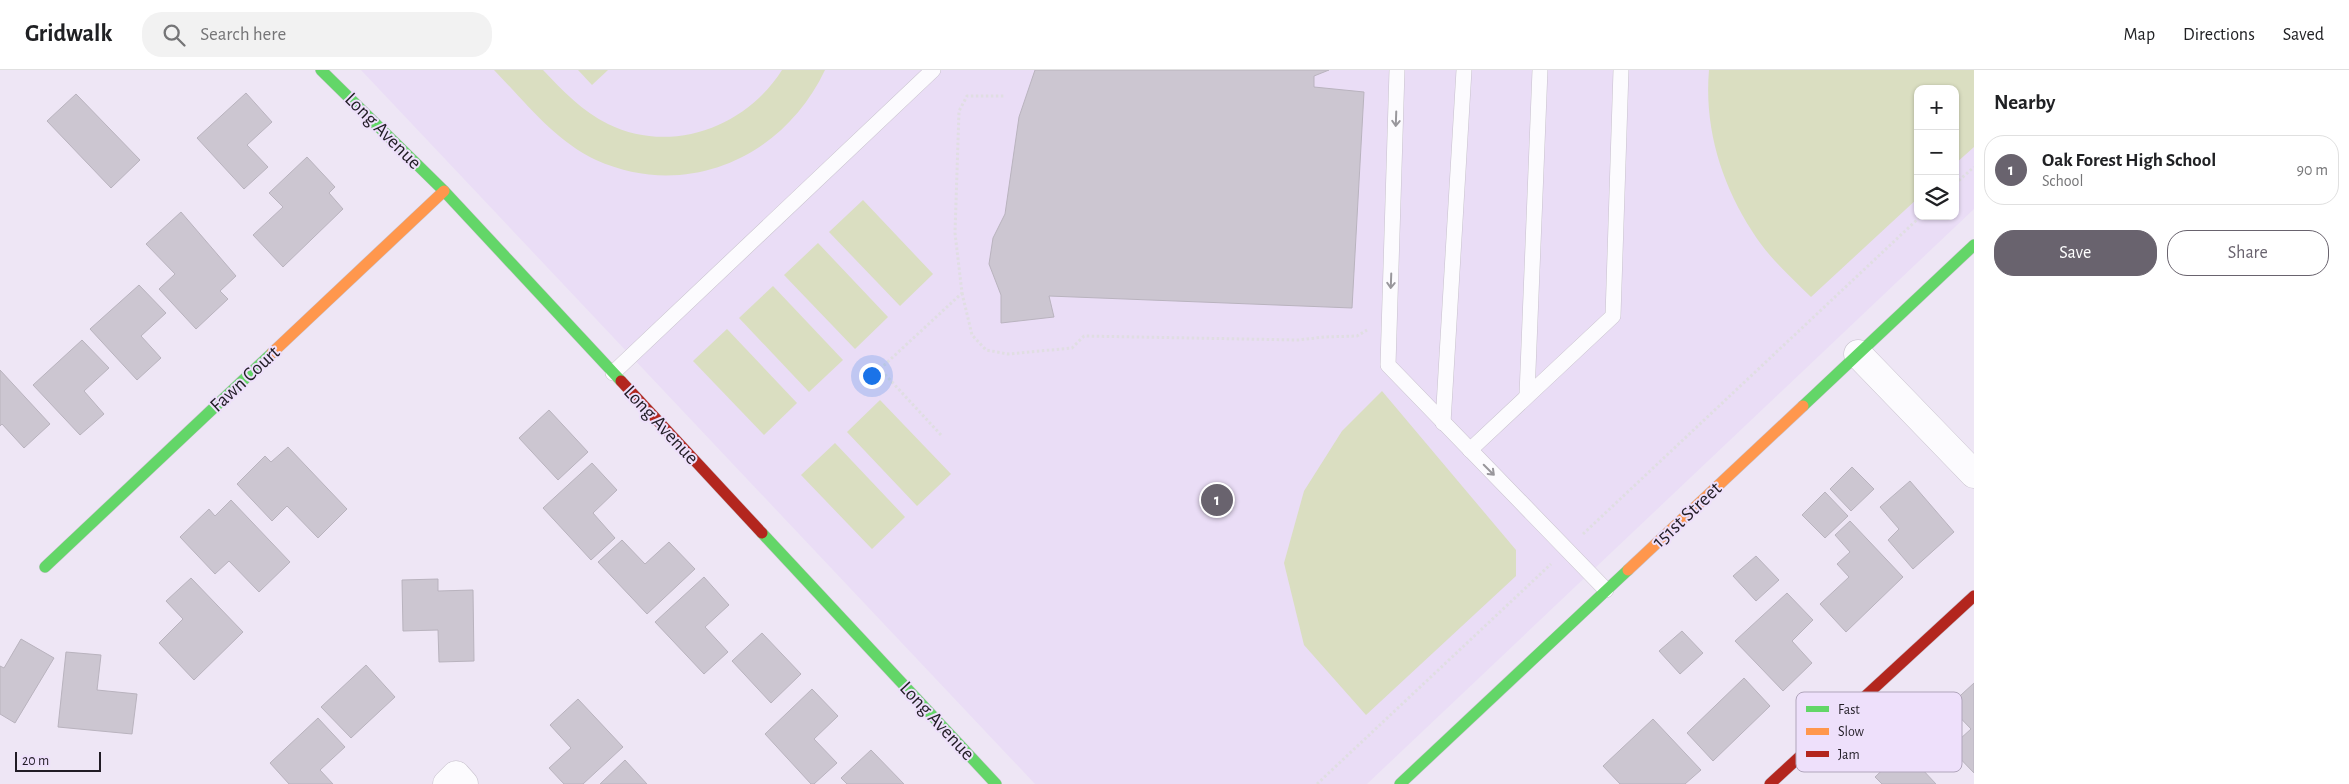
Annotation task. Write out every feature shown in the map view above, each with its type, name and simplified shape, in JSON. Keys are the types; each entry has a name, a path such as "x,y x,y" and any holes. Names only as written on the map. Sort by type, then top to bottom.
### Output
{"street":[{"name":"Long Avenue","path":"322,70 444,191 996,784"},
{"name":"Fawn Court","path":"46,567 444,191"},
{"name":"151st Street","path":"1400,784 1974,245"},
{"path":"1858,354 1974,474"},
{"path":"1872,692 1974,596"},
{"path":"1778,781 1796,764"},
{"path":"446,784 456,775 464,784"}],"lane":[{"path":"613,373 933,70"},
{"path":"1397,70 1388,365 1568,548 1606,590"},
{"path":"1443,423 1464,70"},
{"path":"1527,395 1540,70"},
{"path":"1470,450 1613,316 1621,70"}],"path":[{"path":"1005,96 967,96 959,112 955,233 962,293 972,334 986,350 1008,354 1072,348 1084,336 1298,340 1357,336 1373,326"},
{"path":"1959,180 1974,167"},
{"path":"1317,784 1917,220"},
{"path":"941,435 880,369 962,293"}],"shaded area":[{"path":"361,70 1974,70 1974,209 1367,784 1035,784"}],"green space":[{"path":"494,70 543,70 573,100 599,119 632,133 657,137 681,136 705,130 728,120 748,107 767,90 782,70 825,70 807,101 785,127 759,148 729,163 698,172 664,175 630,171 596,160 581,152 541,120"},
{"path":"578,70 608,70 592,85"},
{"path":"1709,70 1974,70 1974,147 1959,160 1959,85 1914,85 1914,202 1811,297 1779,266 1765,249 1752,231 1731,194 1723,174 1712,133 1708,91"},
{"path":"863,200 933,274 900,306 829,232"},
{"path":"818,243 888,317 855,349 784,275"},
{"path":"773,286 843,360 809,392 739,318"},
{"path":"727,329 797,403 764,435 693,361"},
{"path":"1382,391 1516,550 1516,576 1366,715 1304,645 1284,563 1304,491 1342,431"},
{"path":"880,400 951,474 917,506 847,432"},
{"path":"835,443 905,517 872,549 801,475"}],"building":[{"path":"1035,70 1329,70 1314,76 1314,87 1364,92 1352,308 1049,296 1054,317 1001,323 1001,295 989,264 993,238 1005,214 1019,117"},
{"path":"246,93 272,122 247,145 268,167 244,189 197,138"},
{"path":"76,94 140,160 111,188 47,121"},
{"path":"307,157 335,187 329,193 343,209 283,267 253,235 283,207 269,193"},
{"path":"181,212 236,276 220,291 228,299 196,329 159,289 175,274 146,244"},
{"path":"139,285 166,313 141,336 161,358 137,380 90,329"},
{"path":"82,340 109,368 84,391 104,414 80,435 33,385"},
{"path":"0,370 50,424 24,448 2,424 0,426"},
{"path":"549,410 588,452 558,480 519,438"},
{"path":"288,447 347,509 318,538 287,506 272,521 237,484 265,456 271,462"},
{"path":"592,463 617,490 593,513 615,538 591,560 543,508"},
{"path":"1852,467 1874,489 1851,511 1830,489"},
{"path":"1910,481 1954,532 1913,569 1888,540 1899,529 1880,507"},
{"path":"1825,492 1848,516 1825,538 1802,515"},
{"path":"231,500 290,562 259,592 229,561 215,574 180,537 209,509 215,516"},
{"path":"1850,521 1903,577 1846,632 1820,604 1849,577 1837,564 1850,552 1835,535"},
{"path":"622,540 645,564 669,542 695,569 647,614 598,562"},
{"path":"1756,556 1779,580 1756,601 1733,576"},
{"path":"704,577 729,605 705,627 728,652 704,674 655,622"},
{"path":"191,578 243,632 194,680 159,643 183,619 166,601"},
{"path":"438,579 438,591 473,590 474,661 439,662 438,630 403,631 402,580"},
{"path":"1787,593 1813,620 1792,641 1812,663 1783,691 1735,641"},
{"path":"1682,631 1703,653 1680,674 1659,651"},
{"path":"762,633 801,674 771,703 732,661"},
{"path":"21,639 54,658 15,723 0,714 0,666 4,668"},
{"path":"66,652 101,655 97,690 137,694 132,734 58,727"},
{"path":"366,665 395,697 351,738 321,707"},
{"path":"1744,678 1770,706 1713,761 1687,733"},
{"path":"1974,683 1974,773 1962,760 1962,737 1971,729 1962,720 1962,694"},
{"path":"812,689 838,716 814,739 837,763 814,784 811,784 765,734"},
{"path":"578,699 623,747 583,784 564,784 549,768 571,748 550,725"},
{"path":"318,718 345,747 320,770 333,784 289,784 270,763"},
{"path":"1653,719 1701,770 1685,784 1620,784 1603,766"},
{"path":"871,750 904,784 847,784 841,778"},
{"path":"625,760 647,784 600,784"},
{"path":"1880,772 1925,772 1936,784 1882,784 1875,777"}],"traffic: fast":[{"path":"321,70 444,191 621,381"},
{"path":"1803,406 1974,245"},
{"path":"45,567 272,353"},
{"path":"762,533 996,784"},
{"path":"1400,784 1628,570"}],"traffic: slow":[{"path":"272,353 444,191"},
{"path":"1628,570 1803,406"}],"traffic: jam":[{"path":"621,381 762,533"},
{"path":"1870,692 1974,596"},
{"path":"1770,784 1796,760"}],"place":[{"name":"Oak Forest High School","path":"1217,500"}]}
